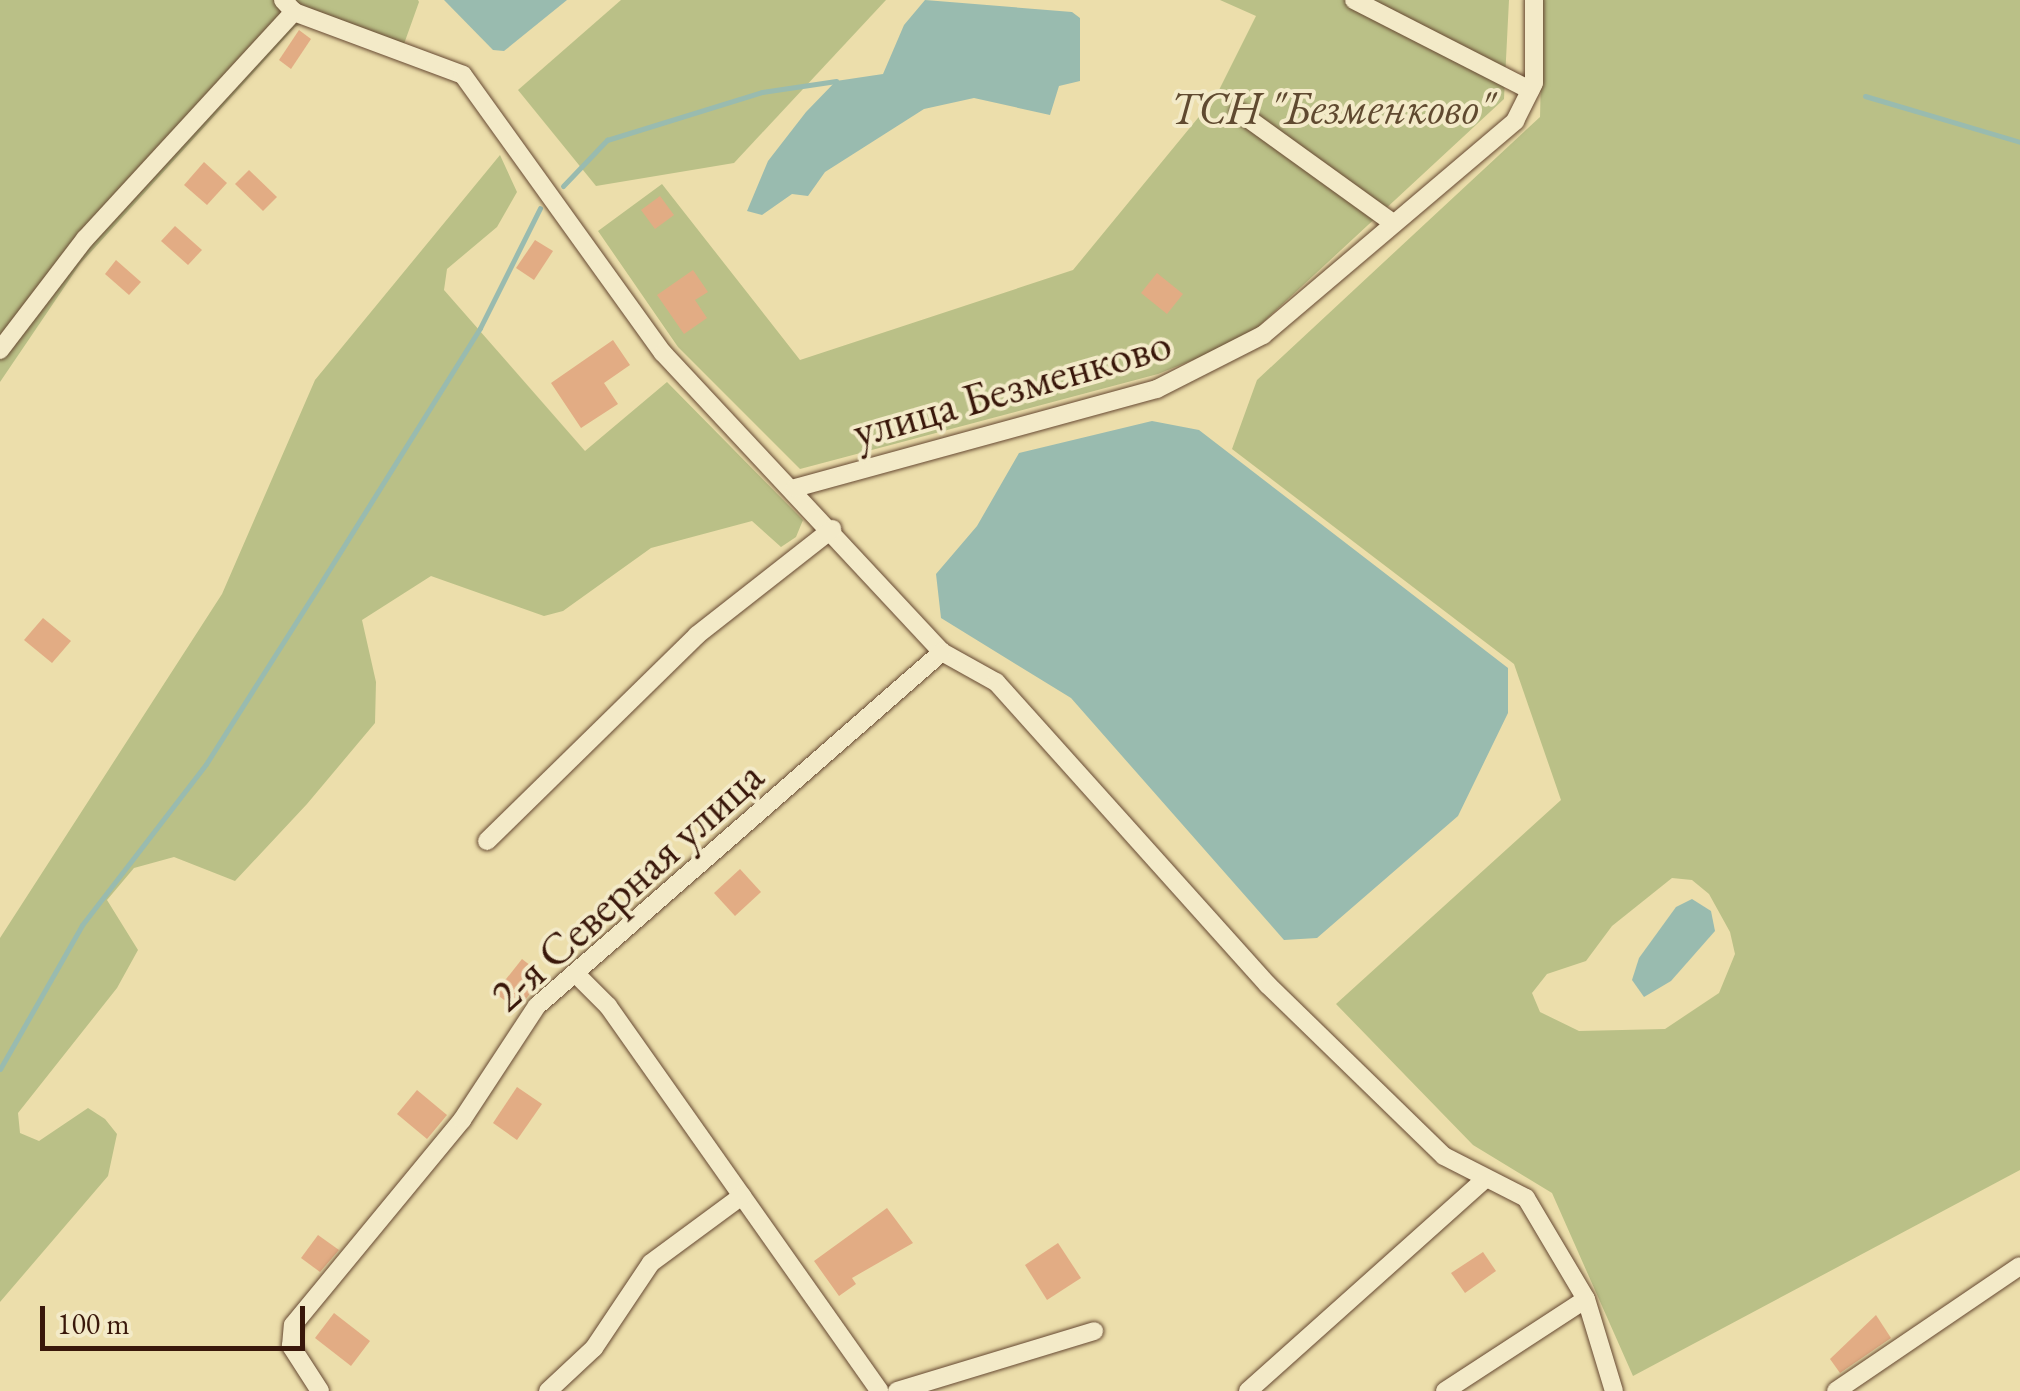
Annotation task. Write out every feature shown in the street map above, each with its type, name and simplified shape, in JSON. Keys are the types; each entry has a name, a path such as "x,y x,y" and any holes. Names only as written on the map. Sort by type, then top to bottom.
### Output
{"street":[{"path":"1354,0 1530,90 1534,0"},
{"path":"0,350 85,239 288,6 463,75 663,354 795,488 942,652 996,682 1268,985 1444,1156 1526,1198 1586,1299 1614,1391"},
{"name":"улица Безменково","path":"795,488 1202,373 1319,294 1390,221 1486,149 1530,90"},
{"path":"1239,112 1390,221"},
{"path":"487,842 697,634 832,529"},
{"name":"2-я Северная улица","path":"320,1391 291,1346 293,1325 462,1120 536,1006 579,976 942,652"},
{"path":"579,976 608,1006 880,1391"},
{"path":"1248,1391 1486,1178"},
{"path":"548,1391 594,1348 651,1262 742,1196"},
{"path":"1836,1391 2020,1266"},
{"path":"1445,1391 1586,1299"},
{"path":"898,1391 1094,1330"}],"green space":[{"path":"0,0 419,2 404,44 323,14 295,27 80,264 0,382"},
{"path":"621,0 886,0 734,163 596,186 518,90"},
{"name":"ТСН \"Безменково\"","path":"1220,0 1509,0 1504,99 1245,339 1158,374 800,469 678,347 598,231 662,184 800,360 1073,270 1216,96 1256,16"},
{"path":"1543,0 2020,0 2020,1170 1633,1376 1552,1193 1473,1145 1336,1004 1561,800 1514,664 1232,449 1257,380 1540,117","holes":["1672,878 1692,880 1709,894 1730,932 1735,954 1719,993 1665,1029 1579,1031 1540,1012 1532,993 1547,974 1586,961 1612,926"]},
{"path":"500,155 517,192 497,227 447,269 444,290 585,451 667,382 803,520 796,537 781,547 752,521 651,548 563,611 544,616 431,576 362,620 376,682 375,723 307,804 235,881 174,857 134,868 107,900 138,950 117,988 18,1113 20,1133 39,1141 88,1108 105,1119 117,1134 108,1176 0,1302 0,938 222,594 315,380"}],"water":[{"path":"444,0 567,0 504,51 493,50"},
{"path":"925,0 1072,12 1080,18 1080,81 1059,86 1050,115 974,98 924,109 825,172 808,196 792,194 762,215 747,211 768,161 806,112 836,81 883,74 904,25"},
{"path":"1152,421 1199,430 1508,668 1508,713 1458,816 1317,938 1284,940 1071,698 941,618 936,574 977,526 1019,453"},
{"path":"1692,899 1711,911 1715,931 1671,981 1644,997 1632,980 1639,958 1676,907"}],"building":[{"path":"299,30 311,39 291,69 279,60"},
{"path":"204,162 227,183 207,205 184,185"},
{"path":"249,170 277,197 263,211 235,184"},
{"path":"660,196 674,215 655,229 641,210"},
{"path":"175,226 202,250 188,265 161,241"},
{"path":"535,240 553,251 534,280 516,268"},
{"path":"116,260 141,282 129,295 105,274"},
{"path":"693,270 708,292 695,300 707,318 684,334 657,295"},
{"path":"1157,273 1183,294 1167,314 1141,293"},
{"path":"613,340 630,365 604,383 618,404 581,428 551,383"},
{"path":"43,618 71,641 52,663 24,640"},
{"path":"740,869 761,892 735,916 714,893"},
{"path":"522,959 544,976 517,1010 495,993"},
{"path":"517,1087 542,1104 517,1140 493,1123"},
{"path":"417,1090 447,1115 427,1139 397,1114"},
{"path":"887,1208 913,1243 852,1278 856,1284 839,1296 814,1261"},
{"path":"318,1235 339,1250 320,1272 301,1258"},
{"path":"1058,1243 1081,1278 1047,1300 1025,1265"},
{"path":"1483,1252 1496,1271 1465,1293 1451,1273"},
{"path":"334,1313 370,1341 351,1366 315,1338"},
{"path":"1876,1315 1891,1338 1840,1373 1830,1359"}],"waterway":[{"path":"563,186 607,140 762,92 836,81"},
{"path":"1865,96 2020,142"},
{"path":"0,1069 82,925 206,764 322,581 480,328 540,208"}]}
